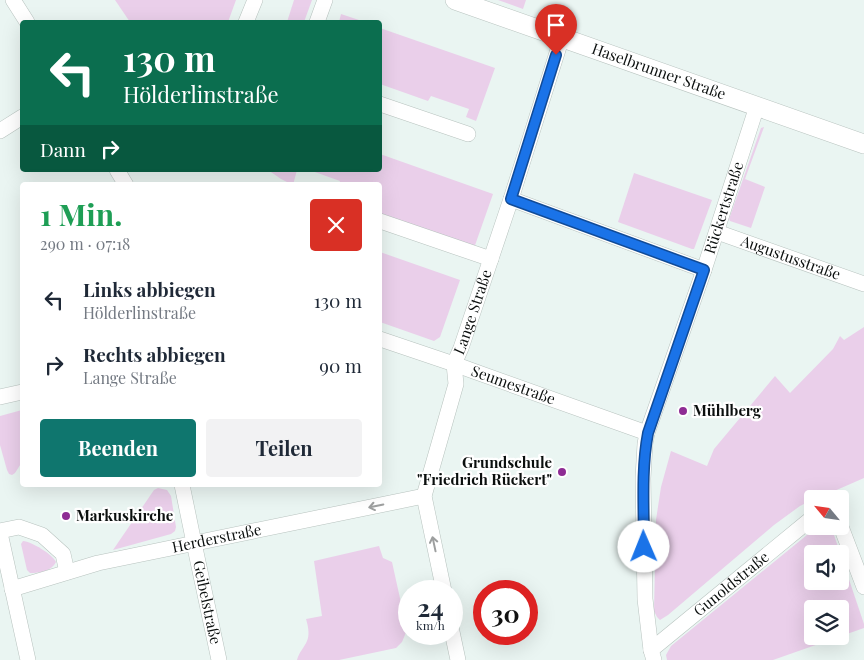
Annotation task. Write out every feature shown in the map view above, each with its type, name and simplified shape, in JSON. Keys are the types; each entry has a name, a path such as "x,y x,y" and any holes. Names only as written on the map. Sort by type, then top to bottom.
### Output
{"street":[{"path":"13,0 26,20"},
{"path":"247,20 254,0"},
{"path":"318,20 325,0"},
{"name":"Haselbrunner Straße","path":"455,0 864,144"},
{"name":"Lange Straße","path":"442,580 424,496 456,384 454,364 511,199 562,37"},
{"path":"382,105 468,134"},
{"name":"Rückertstraße","path":"652,655 645,599 643,478 645,444 717,232 757,106"},
{"path":"0,131 20,118"},
{"path":"511,199 704,270"},
{"path":"382,222 491,259"},
{"name":"Augustusstraße","path":"717,232 864,284"},
{"name":"Seumestraße","path":"382,340 648,433"},
{"path":"0,397 20,392"},
{"name":"Geibelstraße","path":"182,487 219,660"},
{"name":"Herderstraße","path":"12,589 98,563 424,496"},
{"name":"Gunoldstraße","path":"652,655 804,525"},
{"path":"28,660 0,532 19,527 42,535 63,554 67,572"},
{"path":"844,535 864,587"},
{"path":"455,645 458,660"}],"shaded area":[{"path":"115,0 236,0 229,20 129,20"},
{"path":"294,0 312,0 305,20 288,20"},
{"path":"498,0 526,0 523,9"},
{"path":"341,14 359,20 340,20"},
{"path":"382,29 495,68 476,121 466,117 469,109 431,96 428,101 382,85"},
{"path":"764,127 745,179 765,187 751,228 729,219 761,128"},
{"path":"382,155 493,194 473,251 382,219 382,182 340,181 315,172 382,172"},
{"path":"271,172 296,172 294,182 287,182"},
{"path":"634,173 712,200 694,249 618,222"},
{"path":"382,253 460,280 440,337 434,341 382,323"},
{"path":"864,327 864,478 837,490 804,490 804,504 774,525 660,620 654,611 656,520 661,487 671,451 707,466 714,449 775,376 790,393 833,349 840,336 844,340"},
{"path":"20,411 20,465 12,475 7,470 0,445 0,416"},
{"path":"158,488 167,490 171,496 175,531 171,534 113,550 154,490"},
{"path":"807,535 834,535 837,545 804,545 804,590 849,590 849,579 864,628 849,633 849,600 804,600 804,645 816,645 773,660 667,660 666,655 671,646"},
{"path":"23,541 41,549 54,559 56,562 52,568 37,573 30,573 27,570 21,544"},
{"path":"379,546 383,558 392,562 398,589 399,645 396,648 339,660 297,660 308,639 306,619 322,616 314,561"}],"place":[{"name":"Mühlberg","path":"683,411"},
{"name":"Grundschule \"Friedrich Rückert\"","path":"562,472"},
{"name":"Markuskirche","path":"66,516"}],"route":[{"path":"556,55 511,199 704,270 645,444 643,478 644,547"}]}
